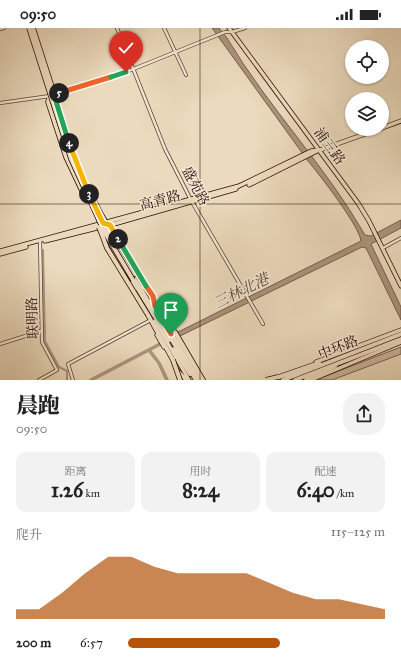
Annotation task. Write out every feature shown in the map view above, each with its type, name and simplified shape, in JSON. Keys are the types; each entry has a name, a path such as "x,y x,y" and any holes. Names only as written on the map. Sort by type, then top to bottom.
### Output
{"highway":[{"path":"29,28 59,124 104,231 167,336 174,343 182,357 201,380"},
{"path":"34,28 60,115 85,187 156,308 167,336 173,360 177,366 181,380"},
{"path":"84,195 85,187 58,98 52,95 48,102 66,157 107,248 148,314 159,323 167,336 174,343 182,357 190,380"},
{"path":"82,178 107,230 134,280 156,308 159,323 167,336"},
{"name":"中环路","path":"295,380 401,334"},
{"name":"中环路","path":"283,380 401,338"},
{"path":"182,357 195,367 201,380"},
{"path":"266,380 341,359"},
{"path":"306,380 328,371 341,359"},
{"path":"271,380 278,377"}],"main road":[{"path":"29,28 43,76 58,109 80,174 110,248 159,323 156,334"},
{"path":"34,28 70,159 97,223 101,225 153,296 156,308"},
{"name":"浦三路","path":"229,28 358,203 380,241 401,286"},
{"path":"389,125 401,121"},
{"name":"高青路","path":"0,253 192,201 260,180 302,157 359,136"},
{"name":"高青路","path":"40,241 192,201"},
{"path":"90,204 101,225 156,308"},
{"path":"101,225 99,232 106,248 156,334"},
{"path":"271,380 401,330"},
{"path":"156,334 167,336 164,347 176,369 190,380"},
{"path":"310,380 401,342"},
{"path":"174,343 190,380"},
{"path":"174,343 186,355 201,380"},
{"path":"179,348 182,357"}],"street":[{"name":"盛苑路","path":"117,28 165,149 192,201 263,324"},
{"path":"164,28 186,75"},
{"path":"0,103 52,95 133,70 215,36 245,28"},
{"path":"383,248 401,238"},
{"name":"联明路","path":"38,380 57,370 43,346 41,331 40,241"},
{"path":"73,380 68,364 149,320"},
{"path":"0,344 41,331"}],"shaded area":[{"path":"212,28 219,28 227,38 260,88 332,184 365,235 371,236 401,220 401,228 371,244 401,307 401,320 366,248 362,247 180,336 178,332 361,241 354,224 338,201"},
{"path":"401,347 401,354 332,380 315,380"}],"waterway":[{"path":"43,250 45,341 59,367 67,371 67,380"},
{"name":"三林北港","path":"91,380 164,342"},
{"path":"149,350 159,363 167,380"}],"route":[{"path":"126,72 54,95 80,174 103,223 110,225 153,296 155,306 171,334"}]}
